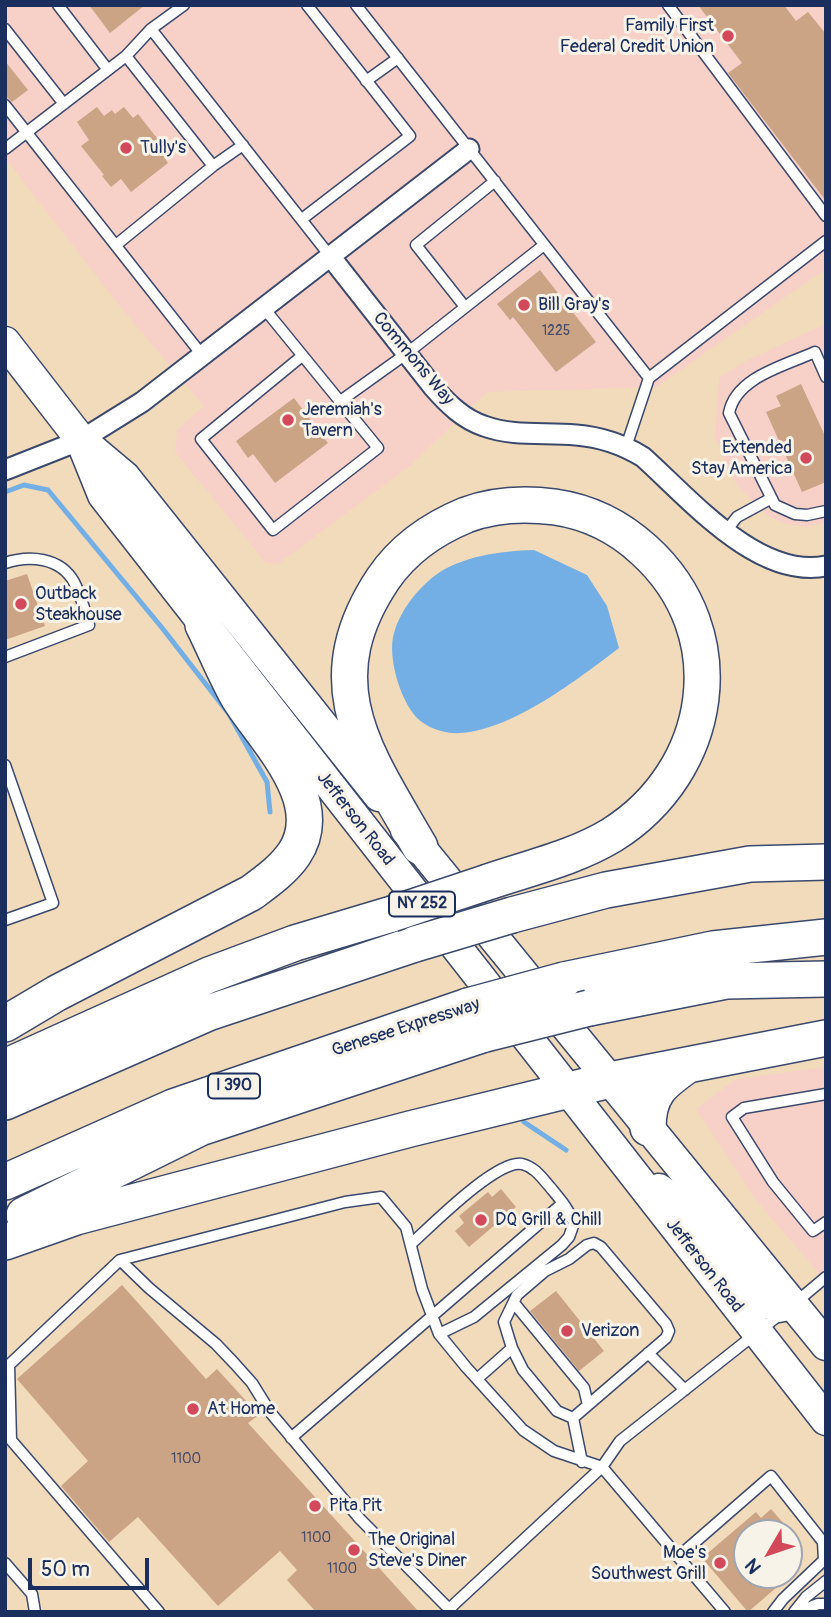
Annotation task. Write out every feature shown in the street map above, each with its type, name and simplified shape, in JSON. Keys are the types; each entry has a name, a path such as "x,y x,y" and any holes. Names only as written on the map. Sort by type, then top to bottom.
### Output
{"highway":[{"path":"5,1067 209,975 295,943 392,914 584,850 613,834 657,798 687,753 701,706 703,676 694,624 680,593 663,567 637,543 610,525 587,514 540,505 492,507 471,514 429,533 408,550 392,565 365,609 351,664 350,697 354,718 364,748 420,847"},
{"path":"5,1024 57,993 251,893 270,879 295,853 301,840 303,824 302,799 295,780 238,697 203,625"},
{"path":"5,1102 208,1013 415,944 606,890 750,864 826,855"},
{"path":"750,864 826,862"},
{"name":"Genesee Expressway","path":"5,1182 173,1107 477,1020 564,981 713,949 826,937"},
{"path":"5,1224 201,1128 477,1020 589,1008 726,981 826,979"},
{"path":"5,1242 88,1213 410,1129 610,1080 826,1038"},
{"path":"648,1128 651,1103 658,1089 688,1065"}],"main road":[{"name":"Jefferson Road","path":"5,342 81,440 124,477 420,847 826,1345"},
{"name":"Jefferson Road","path":"81,440 103,495 756,1334 826,1420"},
{"path":"624,1162 691,1214 763,1301 778,1307 793,1304"}],"street":[{"path":"5,470 81,440 142,402 469,149"},
{"name":"Commons Way","path":"330,256 450,406 483,426 507,433 577,435 626,447 643,457 746,547 770,560 796,566 826,566"}],"lane":[{"path":"58,5 108,70"},
{"path":"5,149 126,56 151,29 184,5"},
{"path":"302,219 410,136 307,5"},
{"path":"356,5 649,378"},
{"path":"668,5 826,216"},
{"path":"5,29 64,104"},
{"path":"151,29 330,256"},
{"path":"126,56 214,166"},
{"path":"366,81 398,58"},
{"path":"5,105 202,355"},
{"path":"116,245 243,145"},
{"path":"465,307 416,244 495,181"},
{"path":"626,447 649,378 826,241"},
{"path":"339,402 406,354 544,245"},
{"path":"263,307 377,447 273,530 201,439 302,356"},
{"path":"826,347 741,388 732,400 729,413 770,499 784,511 795,514 826,512"},
{"path":"815,352 826,377"},
{"path":"726,531 737,517 770,499"},
{"path":"5,564 20,558 36,557 68,573 75,583 89,625 5,657"},
{"path":"5,765 53,903 5,920"},
{"path":"826,1094 744,1108 732,1117 773,1182 813,1231 826,1222"},
{"path":"411,1244 490,1174 513,1164 531,1167 563,1203 574,1223 569,1237 474,1317 439,1334"},
{"path":"159,1612 11,1440 9,1365 120,1260 345,1202 381,1197 406,1227 439,1334 523,1430 554,1451 602,1467 725,1612"},
{"path":"290,1438 563,1203"},
{"path":"594,1243 601,1247 669,1331 666,1338 573,1418 557,1411 523,1370 512,1348 504,1322 517,1295 545,1271 594,1243"},
{"path":"120,1260 235,1364 252,1382 262,1401 290,1438 360,1519 451,1610 602,1467 620,1441 826,1277"},
{"path":"514,1303 584,1388 588,1405"},
{"path":"477,1379 512,1348"},
{"path":"648,1353 685,1390"},
{"path":"573,1418 582,1462"},
{"path":"678,1557 771,1476 823,1542 824,1560 773,1612"},
{"path":"5,1563 32,1594 35,1612"},
{"path":"796,1612 806,1597 826,1581"},
{"path":"796,1612 826,1604"}],"shaded area":[{"path":"5,5 826,5 826,269 656,387 487,392 411,465 278,564 266,563 175,452 177,430 204,406 122,309 5,158"},
{"path":"826,324 826,522 808,527 787,524 769,517 737,486 715,438 719,378 749,359"},
{"path":"826,1067 826,1282 756,1200 696,1109 736,1079"}],"water":[{"path":"534,550 587,575 607,606 619,648 544,701 502,722 461,733 443,732 426,725 411,710 396,677 392,643 404,609 433,577 456,564 495,553"}],"building":[{"path":"89,5 145,5 110,33"},
{"path":"698,5 784,5 796,21 808,12 826,34 826,201 728,73 742,63"},
{"path":"5,61 28,90 12,102 5,95"},
{"name":"Tully's","path":"97,107 104,116 112,110 115,114 124,107 133,118 138,114 160,142 163,139 172,151 164,157 168,163 131,192 121,179 111,187 81,146 89,140 77,122"},
{"path":"540,270 596,342 556,372 513,317 510,320 497,304"},
{"name":"Extended Stay America","path":"801,384 826,438 826,482 802,492 766,412 781,406 776,396"},
{"name":"Jeremiah's Tavern","path":"294,398 328,443 275,483 253,454 248,458 236,441"},
{"name":"Outback Steakhouse","path":"27,574 45,626 5,640 5,581"},
{"name":"DQ Grill & Chill","path":"501,1189 516,1207 469,1247 455,1231 464,1223 459,1216 488,1192 492,1197"},
{"path":"122,1285 206,1379 217,1369 259,1415 248,1423 419,1612 316,1612 287,1580 297,1570 280,1551 218,1606 138,1517 109,1542 61,1486 88,1461 17,1379"},
{"name":"Verizon","path":"556,1291 604,1351 579,1371 530,1311"},
{"path":"771,1509 780,1519 748,1519 756,1512 761,1518"},
{"path":"733,1532 733,1589 775,1589 748,1612 702,1558"}],"waterway":[{"path":"5,492 24,485 48,490 229,714 267,782 270,812"},
{"path":"524,1122 566,1150"}],"place":[{"name":"Family First Federal Credit Union","path":"728,36"},
{"name":"Tully's","path":"126,148"},
{"name":"Bill Gray's","path":"524,305"},
{"name":"Jeremiah's Tavern","path":"288,420"},
{"name":"Extended Stay America","path":"806,458"},
{"name":"Outback Steakhouse","path":"21,604"},
{"name":"DQ Grill & Chill","path":"481,1220"},
{"name":"Verizon","path":"567,1331"},
{"name":"At Home","path":"193,1409"},
{"name":"Pita Pit","path":"315,1506"},
{"name":"The Original Steve's Diner","path":"354,1550"},
{"name":"Moe's Southwest Grill","path":"720,1563"}]}
